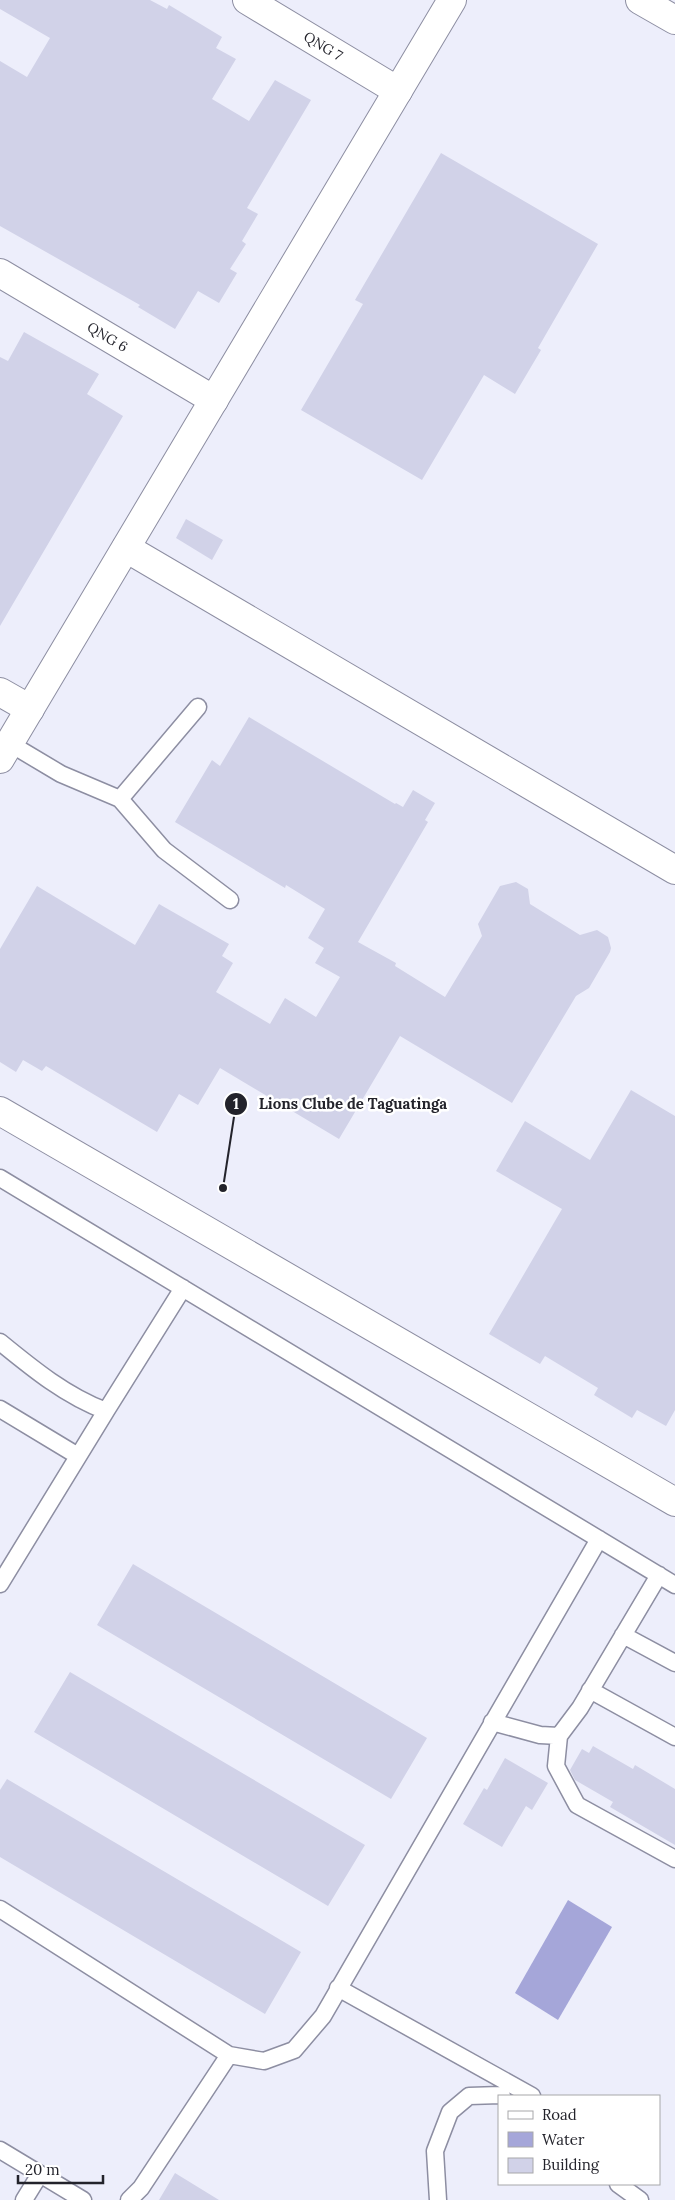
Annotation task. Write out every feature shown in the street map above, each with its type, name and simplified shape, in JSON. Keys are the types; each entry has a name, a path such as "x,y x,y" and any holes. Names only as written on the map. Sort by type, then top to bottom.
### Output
{"street":[{"name":"QNG 7","path":"247,0 398,91"},
{"path":"5,751 452,0"},
{"path":"640,0 675,20"},
{"name":"QNG 6","path":"0,274 214,400"},
{"path":"126,548 675,870"},
{"path":"0,692 30,709"},
{"path":"0,1111 675,1502"}],"lane":[{"path":"120,798 198,707"},
{"path":"5,751 120,798 164,850 230,900"},
{"path":"0,1178 675,1585"},
{"path":"0,1584 183,1288"},
{"path":"0,1342 34,1370 64,1390 92,1406 106,1411"},
{"path":"0,1409 78,1456"},
{"path":"0,1909 229,2055 264,2061 294,2050 323,2016 599,1538"},
{"path":"659,1575 560,1736 556,1766 577,1805 675,1859"},
{"path":"623,1636 675,1663"},
{"path":"590,1690 675,1737"},
{"path":"492,1722 540,1735 560,1736"},
{"path":"338,1988 530,2095"},
{"path":"129,2200 141,2188 229,2055"},
{"path":"438,2200 435,2151 450,2112 469,2096 498,2095"},
{"path":"0,2150 83,2200"},
{"path":"24,2200 40,2174"},
{"path":"619,2185 640,2200"}],"water":[{"path":"568,1900 612,1927 558,2020 515,1993"}],"building":[{"path":"0,0 150,0 167,9 169,5 222,37 216,48 236,59 212,99 249,121 275,80 311,100 247,208 258,214 242,241 246,244 230,269 237,273 219,303 198,291 175,329 138,307 140,305 0,226 0,61 27,77 50,38 0,9"},
{"path":"441,153 598,244 538,348 541,350 515,394 484,375 422,480 301,410 363,304 355,300"},
{"path":"24,332 99,374 87,394 123,416 0,626 0,357 8,361"},
{"path":"186,519 223,540 212,560 176,538"},
{"path":"249,717 395,804 403,807 413,790 435,803 425,820 428,822 358,942 396,963 395,966 445,997 482,936 478,924 500,886 516,882 528,889 530,904 580,935 597,930 608,937 611,948 610,952 589,988 576,996 512,1103 400,1036 339,1139 220,1068 198,1105 179,1094 157,1132 46,1066 42,1071 23,1060 16,1072 0,1062 0,949 37,886 135,945 159,904 229,944 222,956 233,963 216,992 270,1024 285,998 316,1017 340,977 315,963 324,948 308,938 325,909 286,885 285,888 175,822 212,760 220,766"},
{"path":"631,1090 675,1116 675,1410 666,1426 637,1410 632,1418 594,1395 598,1388 545,1356 540,1364 489,1334 562,1209 496,1171 525,1121 590,1160"},
{"path":"133,1564 427,1738 391,1799 97,1625"},
{"path":"70,1672 365,1845 328,1906 34,1732"},
{"path":"593,1746 633,1769 635,1765 675,1789 675,1845 610,1807 613,1802 575,1780 570,1770 582,1749 589,1753"},
{"path":"505,1758 548,1783 532,1810 526,1806 502,1847 463,1824 484,1788 487,1790"},
{"path":"7,1779 301,1952 265,2014 0,1857 0,1790"},
{"path":"175,2173 219,2200 159,2200"}],"place":[{"name":"Lions Clube de Taguatinga","path":"223,1188"}]}
